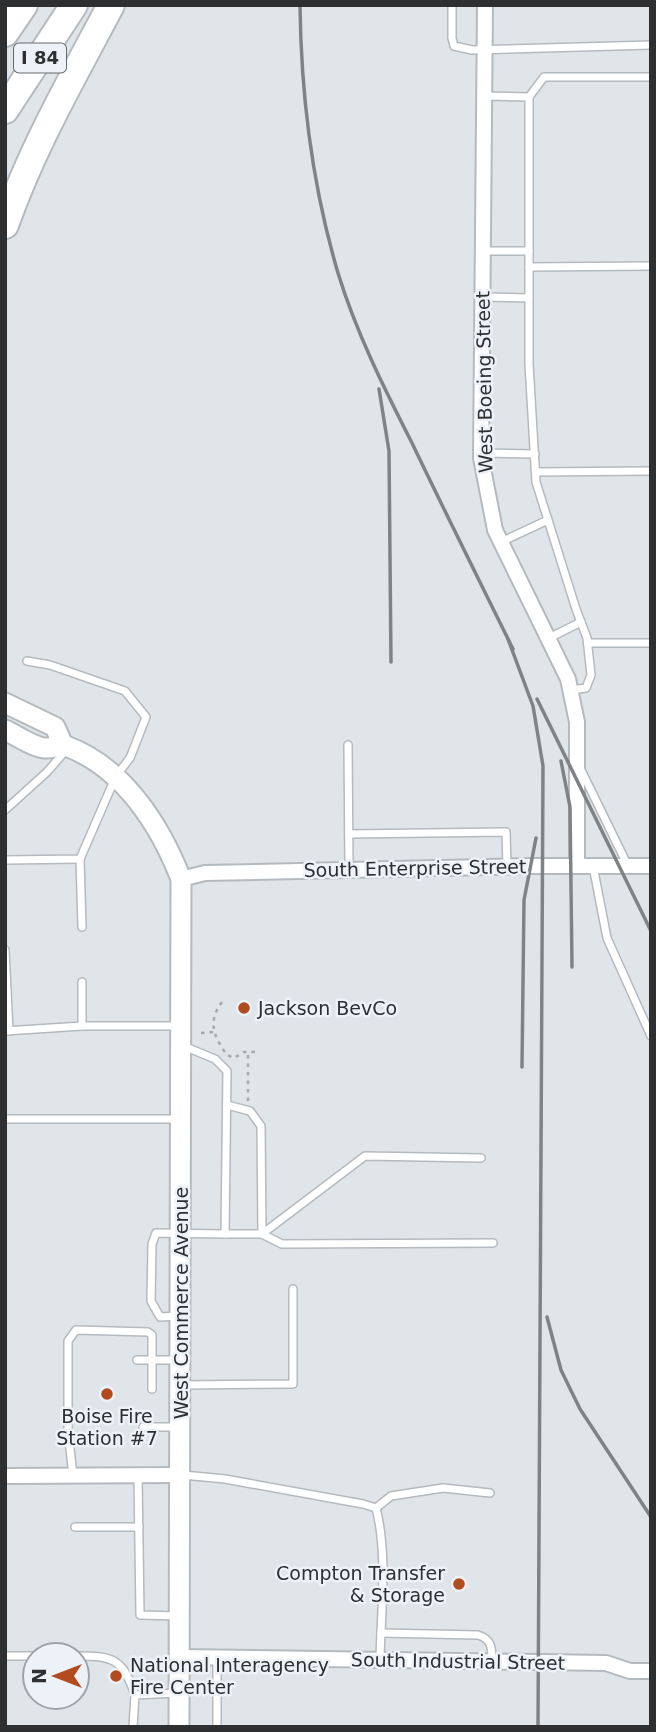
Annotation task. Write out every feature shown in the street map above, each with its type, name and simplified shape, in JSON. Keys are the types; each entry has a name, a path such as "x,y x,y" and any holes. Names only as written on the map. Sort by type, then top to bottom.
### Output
{"highway":[{"name":"I 84","path":"5,33 24,5"},
{"name":"I 84","path":"5,110 74,5"},
{"path":"5,225 44,132 111,5"}],"street":[{"name":"West Boeing Street","path":"485,5 481,453 495,530 568,679 578,722 577,865"},
{"path":"5,703 55,727 66,746"},
{"path":"5,730 44,748 66,746 116,776 168,845 181,879"},
{"name":"South Enterprise Street","path":"181,879 205,873 507,866 651,866"},
{"name":"West Commerce Avenue","path":"179,1727 181,879"},
{"path":"5,1476 181,1475"},
{"name":"South Industrial Street","path":"180,1657 606,1663 630,1671 651,1671"}],"lane":[{"path":"452,5 454,46 484,50 651,45"},
{"path":"570,690 586,688 591,675 588,643 537,482 529,364 529,97 544,77 651,77"},
{"path":"484,96 529,97"},
{"path":"483,251 529,251"},
{"path":"529,267 651,266"},
{"path":"482,297 529,298"},
{"path":"481,453 535,454"},
{"path":"536,472 651,471"},
{"path":"501,542 548,520"},
{"path":"548,639 581,622"},
{"path":"588,643 651,643"},
{"path":"27,661 50,664 125,691 146,717 130,758 116,776 80,859 82,927"},
{"path":"348,745 349,870"},
{"path":"5,810 47,772 66,746"},
{"path":"577,762 628,867"},
{"path":"349,834 506,832 507,866"},
{"path":"5,860 80,859"},
{"path":"593,866 607,938 651,1036"},
{"path":"5,950 7,1031 82,1026 181,1035 227,1071 225,1234"},
{"path":"82,982 82,1026"},
{"path":"227,1105 250,1111 261,1126 262,1234"},
{"path":"5,1119 180,1119"},
{"path":"262,1234 365,1156 481,1158"},
{"path":"181,1316 160,1317 151,1301 152,1244 156,1233 262,1234 282,1244 493,1243"},
{"path":"181,1385 293,1384 293,1289"},
{"path":"74,1476 68,1431 68,1341 76,1330 142,1330 152,1335 152,1390"},
{"path":"137,1360 181,1360"},
{"path":"143,1427 181,1427"},
{"path":"138,1475 140,1615 180,1616"},
{"path":"181,1475 237,1481 376,1508"},
{"path":"376,1508 391,1496 443,1488 490,1493"},
{"path":"376,1508 380,1523 380,1660"},
{"path":"75,1527 139,1527"},
{"path":"381,1633 486,1637 490,1643 492,1661"},
{"path":"91,1656 121,1665 128,1673 135,1695 133,1727"},
{"path":"217,1727 218,1658"},
{"path":"135,1695 180,1693"}],"path":[{"path":"222,1002 212,1021 213,1032 227,1055 234,1058 248,1052 258,1052"},
{"path":"201,1033 213,1032"},
{"path":"247,1104 248,1052"}],"railway":[{"path":"300,5 306,107 315,174 329,240 345,295 381,381 513,649"},
{"path":"379,389 389,451 391,662"},
{"path":"508,639 533,706 543,766 538,1727"},
{"path":"537,699 651,931"},
{"path":"561,761 570,807 572,967"},
{"path":"522,1067 524,900 536,838"},
{"path":"547,1317 561,1370 580,1409 651,1517"}],"place":[{"name":"Jackson BevCo","path":"244,1008"},
{"name":"Boise Fire Station #7","path":"107,1394"},
{"name":"Compton Transfer & Storage","path":"459,1584"},
{"name":"National Interagency Fire Center","path":"116,1676"}]}
